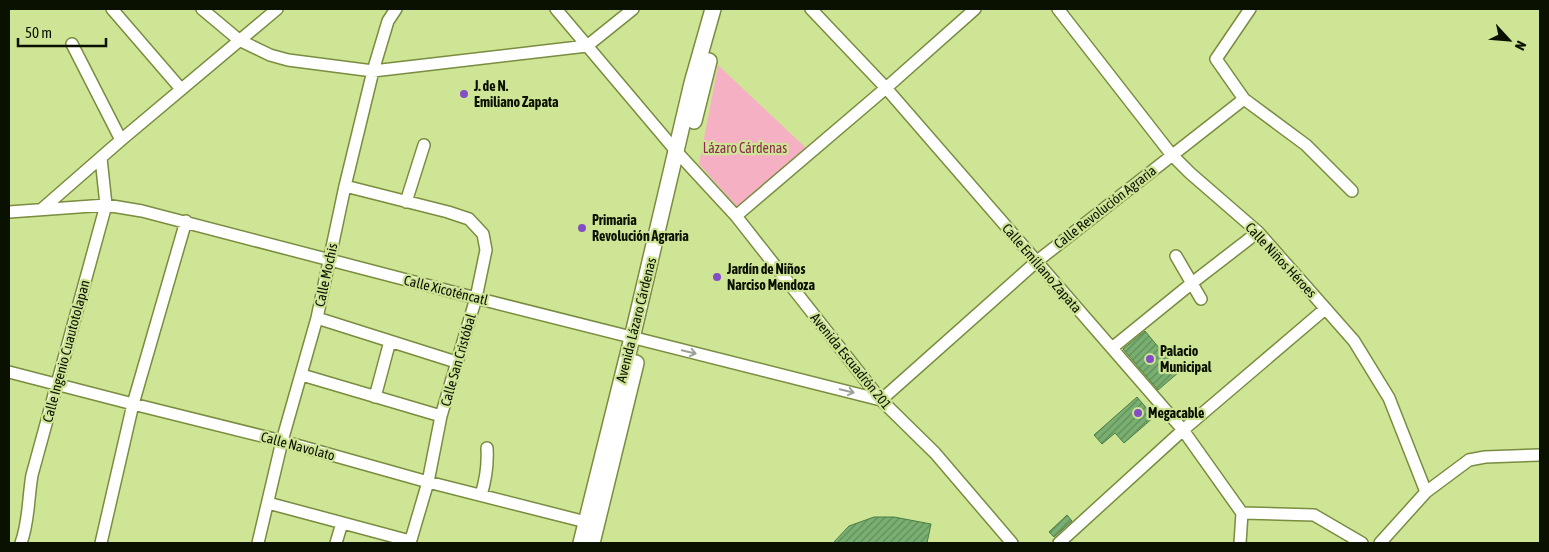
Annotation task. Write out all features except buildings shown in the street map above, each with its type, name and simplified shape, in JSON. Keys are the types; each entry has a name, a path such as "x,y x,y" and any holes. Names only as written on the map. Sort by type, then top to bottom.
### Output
{"main road":[{"name":"Avenida Lázaro Cárdenas","path":"680,155 692,83 713,9"},
{"name":"Avenida Lázaro Cárdenas","path":"592,543 680,155 722,9"},
{"name":"Avenida Lázaro Cárdenas","path":"581,543 637,339"}],"street":[{"path":"112,9 181,89"},
{"path":"202,9 239,40 270,54 288,60 373,71 587,46 633,9"},
{"path":"42,210 121,140 277,9"},
{"name":"Calle Mochis","path":"258,543 282,441 317,318 345,186 373,71 388,21 396,9"},
{"name":"Avenida Escuadrón 201","path":"556,9 680,155 736,216 881,400 935,454 1012,543"},
{"name":"Calle Emiliano Zapata","path":"811,9 886,88 1183,430 1242,513"},
{"path":"736,216 975,9"},
{"name":"Calle Niños Héroes","path":"1058,9 1171,154 1258,232 1354,341 1388,398 1426,492"},
{"path":"1250,9 1216,59 1244,99 1306,145 1352,191"},
{"path":"72,44 121,140"},
{"name":"Calle Revolución Agraria","path":"881,400 1036,262 1171,154 1244,99"},
{"path":"406,202 424,145"},
{"name":"Calle Ingenio Cuautotolapan","path":"21,543 26,524 32,475 106,205 101,158"},
{"name":"Calle San Cristóbal","path":"345,186 448,212 469,220 483,234 486,250 476,298 441,416 428,482 410,542"},
{"name":"Calle Xicoténcatl","path":"9,212 106,205 142,211 186,221 330,261 881,400"},
{"path":"101,543 133,404 186,221"},
{"path":"1112,348 1258,232"},
{"path":"1176,256 1201,299"},
{"path":"1059,543 1183,430 1326,309"},
{"path":"317,318 456,362"},
{"path":"375,397 390,341"},
{"name":"Calle Navolato","path":"9,372 282,441 428,482 586,522"},
{"path":"302,375 441,416"},
{"path":"481,495 486,477 487,448"},
{"path":"1380,543 1426,492 1469,460 1485,457 1540,455"},
{"path":"268,503 410,542"},
{"path":"1240,543 1242,513 1314,515 1362,543"},
{"path":"336,543 342,523"}],"green space":[{"name":"Lázaro Cárdenas","path":"718,65 807,149 737,207 699,164"}],"place":[{"name":"J. de N. Emiliano Zapata","path":"464,94"},
{"name":"Primaria Revolución Agraria","path":"582,228"},
{"name":"Jardín de Niños Narciso Mendoza","path":"717,277"},
{"name":"Palacio Municipal","path":"1150,359"},
{"name":"Megacable","path":"1138,413"}]}
